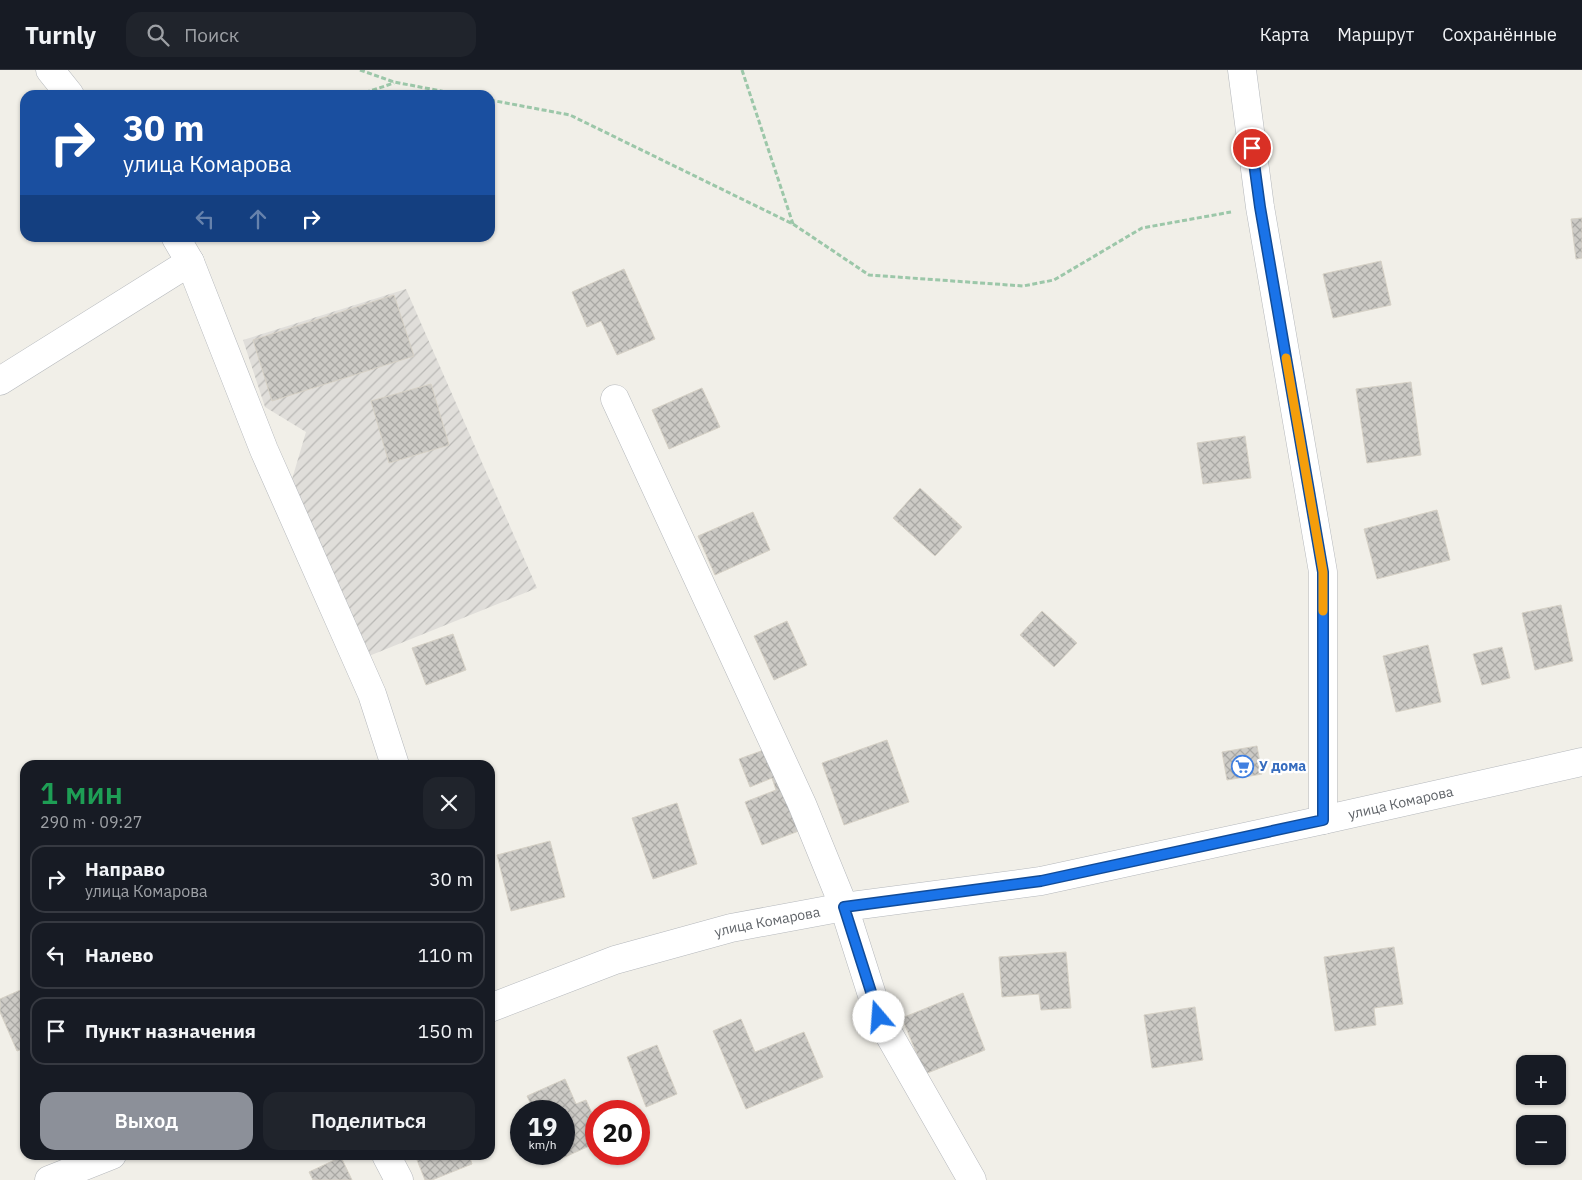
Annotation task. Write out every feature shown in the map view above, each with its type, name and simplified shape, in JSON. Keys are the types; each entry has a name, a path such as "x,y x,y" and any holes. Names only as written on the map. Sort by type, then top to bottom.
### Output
{"street":[{"path":"50,70 66,90"},
{"path":"1242,70 1260,207 1323,572 1323,820"},
{"path":"178,242 190,262 264,450 372,694 393,760"},
{"path":"0,381 190,262"},
{"path":"615,399 802,804 844,907 879,1017 972,1180"},
{"name":"улица Комарова","path":"495,1006 625,958 731,928 844,907 1041,881 1582,762"},
{"path":"49,1180 99,1160"},
{"path":"389,1160 399,1180"}],"path":[{"path":"360,70 394,82 436,90"},
{"path":"742,70 793,224"},
{"path":"372,90 394,82"},
{"path":"495,101 570,115 793,224 869,275 1023,286 1054,280 1142,228 1260,207"}],"shaded area":[{"path":"406,289 537,588 364,658 290,486 306,432 265,407 243,340"}],"building":[{"path":"1582,218 1582,258 1576,259 1571,219"},
{"path":"1381,261 1391,305 1333,318 1323,274"},
{"path":"624,269 655,339 617,355 601,321 587,327 572,292"},
{"path":"394,295 414,356 272,401 253,340"},
{"path":"1411,382 1421,455 1367,463 1356,389"},
{"path":"431,384 449,445 389,463 371,401"},
{"path":"702,388 720,427 669,449 652,410"},
{"path":"1245,436 1251,478 1203,484 1197,443"},
{"path":"920,488 962,527 935,556 893,518"},
{"path":"1437,510 1450,560 1377,579 1364,529"},
{"path":"753,512 770,550 715,575 698,536"},
{"path":"1561,605 1573,661 1535,670 1522,613"},
{"path":"1042,611 1077,643 1054,667 1020,635"},
{"path":"787,621 807,665 774,680 754,636"},
{"path":"453,634 466,670 426,685 412,648"},
{"path":"1428,645 1441,702 1396,712 1383,656"},
{"path":"1502,647 1510,678 1482,685 1473,654"},
{"path":"887,740 909,802 844,825 822,763"},
{"path":"1257,746 1262,774 1227,780 1222,752"},
{"path":"772,747 804,829 762,845 745,802 776,790 772,778 750,787 739,759"},
{"path":"677,803 697,864 653,879 632,818"},
{"path":"550,841 565,897 511,911 497,855"},
{"path":"1394,947 1403,1004 1374,1008 1376,1025 1335,1031 1324,957"},
{"path":"1066,952 1071,1008 1041,1010 1039,994 1002,997 999,957"},
{"path":"20,990 20,1050 17,1051 0,1012 0,999"},
{"path":"963,993 985,1050 925,1074 902,1018"},
{"path":"1195,1007 1203,1060 1152,1068 1144,1015"},
{"path":"741,1019 755,1052 804,1032 823,1077 746,1109 713,1031"},
{"path":"657,1045 677,1094 650,1105 650,1100 643,1100 627,1057"},
{"path":"565,1079 574,1100 529,1100 527,1096"},
{"path":"585,1100 585,1148 575,1152 575,1102 576,1104"},
{"path":"335,1160 342,1160 352,1180 313,1180 309,1172"},
{"path":"417,1160 471,1160 472,1164 432,1180 425,1180"}],"slow traffic":[{"path":"1286,358 1323,572 1323,611"}],"place":[{"name":"У дома","path":"1243,766"}],"route":[{"path":"879,1017 844,907 1041,881 1323,820 1323,572 1260,207 1252,148"}]}
